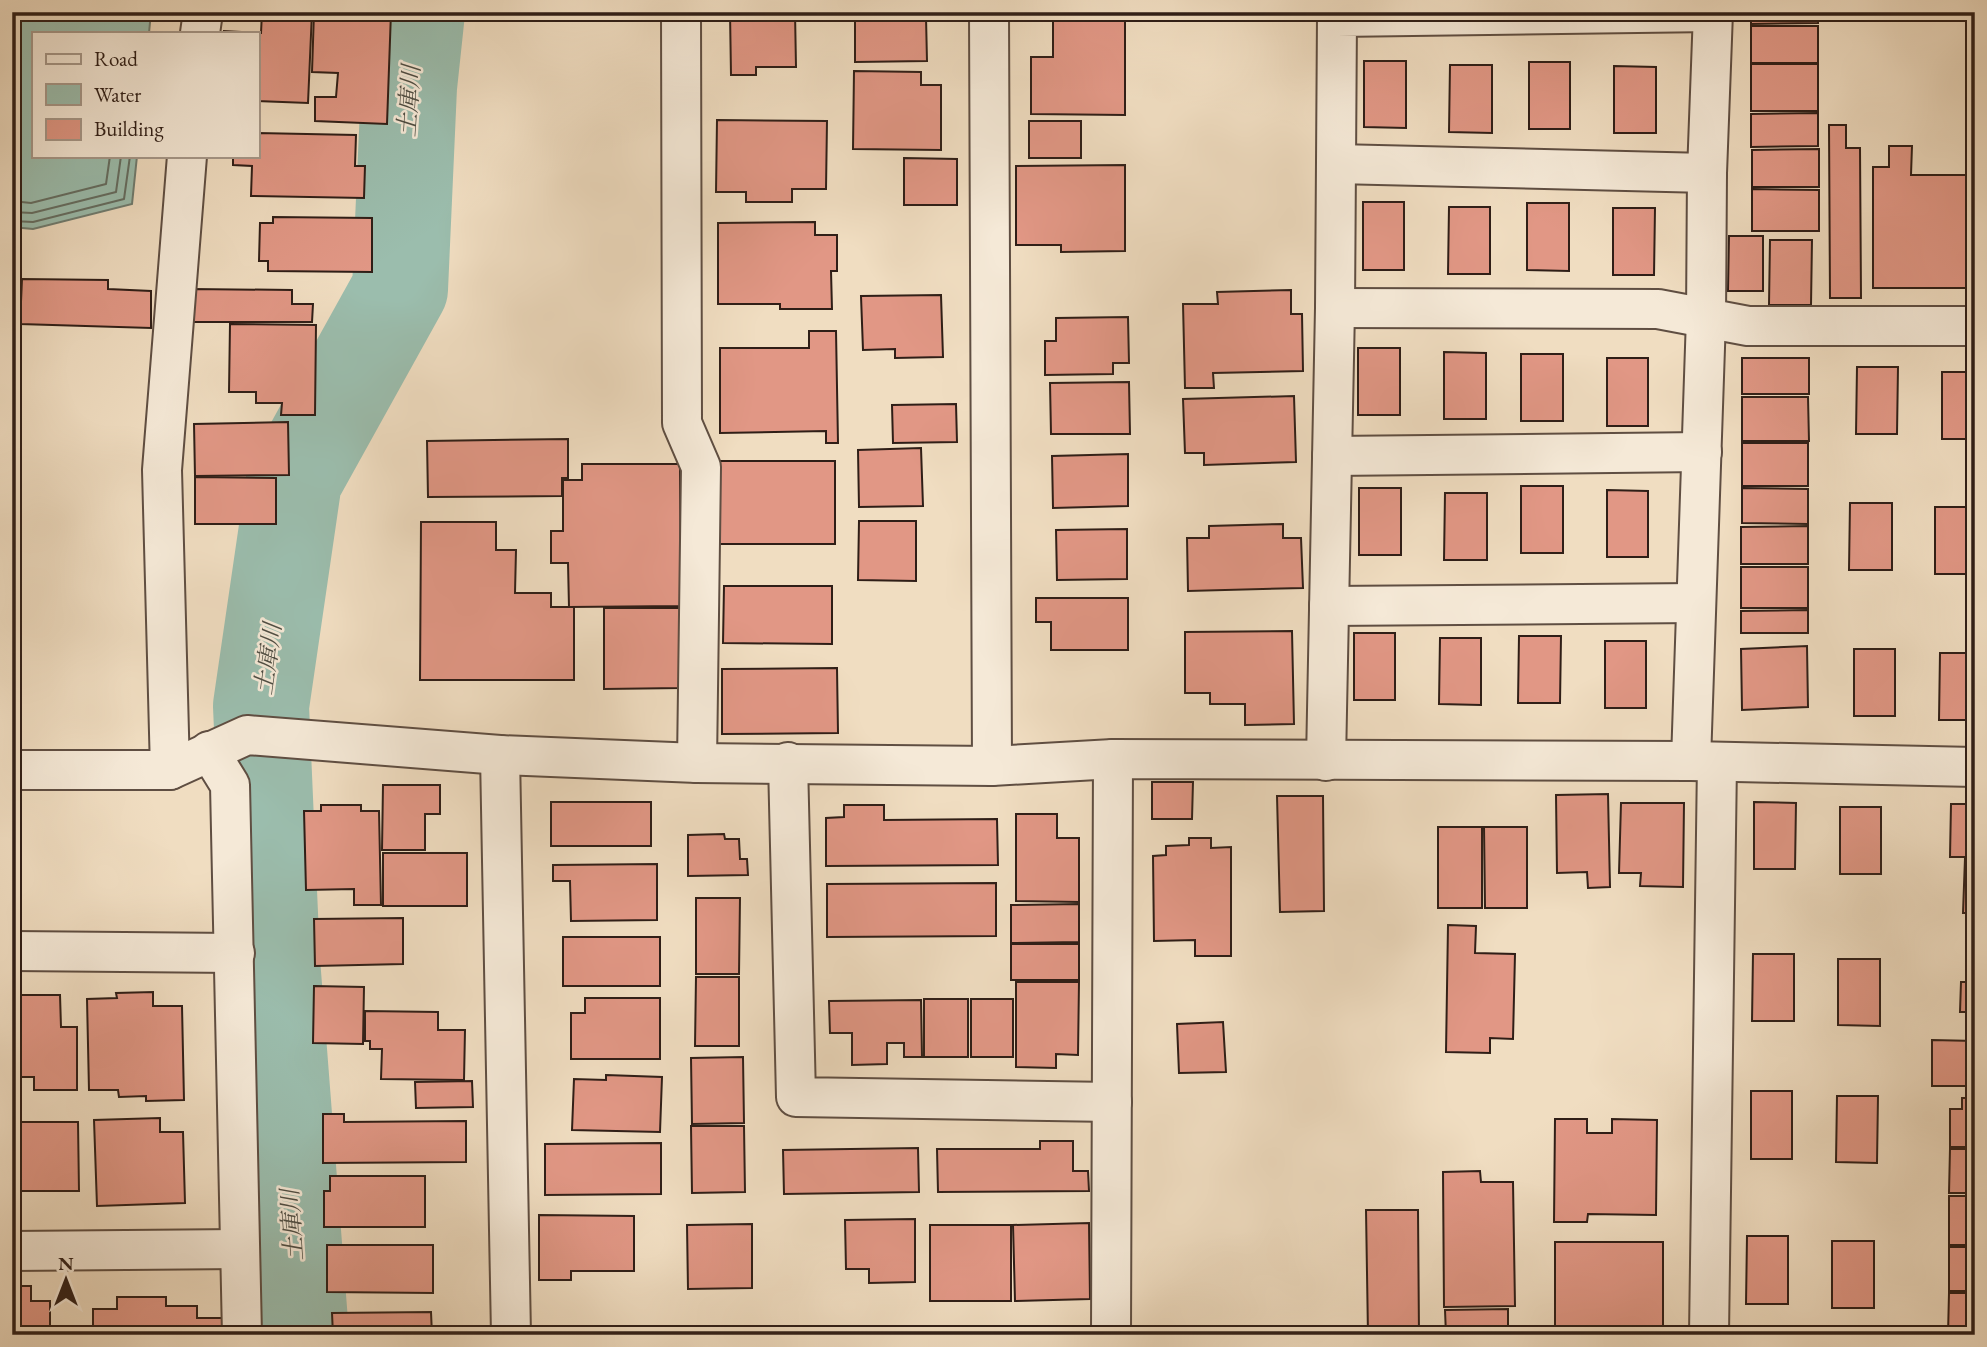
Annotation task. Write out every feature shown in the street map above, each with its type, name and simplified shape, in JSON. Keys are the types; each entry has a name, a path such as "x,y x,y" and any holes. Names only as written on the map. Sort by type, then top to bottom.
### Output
{"street":[{"path":"200,32 203,12"},
{"path":"681,12 682,423 701,467 697,763"},
{"path":"989,12 992,766"},
{"path":"1326,761 1338,17 1713,12 1696,603 1704,762 1709,1335"},
{"path":"170,770 162,470 187,158"},
{"path":"1336,164 1707,173"},
{"path":"1335,308 1658,309 1748,326 1975,326"},
{"path":"1332,456 1702,452"},
{"path":"1329,606 1696,603"},
{"path":"12,770 170,770 247,735 482,754 697,763 992,766 1113,759 1704,762 1975,767"},
{"path":"209,751 230,785 242,1335"},
{"path":"482,754 511,1335"},
{"path":"1111,1335 1113,759"},
{"path":"788,762 796,1097 1112,1102"},
{"path":"12,951 234,953"},
{"path":"12,1251 240,1249"}],"water":[{"path":"12,12 151,12 149,32 32,32 32,158 137,158 132,204 33,229 12,227"}],"building":[{"path":"262,12 312,12 308,103 259,101"},
{"path":"314,12 391,12 387,124 315,121 315,97 336,97 338,73 312,72"},
{"path":"730,12 795,12 796,67 756,67 756,75 731,75"},
{"path":"855,12 934,12 934,17 926,17 927,61 855,62"},
{"path":"1751,12 1818,12 1818,23 1751,24"},
{"path":"1053,20 1125,20 1125,115 1031,114 1031,57 1053,57"},
{"path":"1751,26 1818,26 1818,63 1751,63"},
{"path":"1364,61 1406,61 1406,128 1364,127"},
{"path":"1529,62 1570,62 1570,129 1529,129"},
{"path":"1751,64 1818,64 1818,111 1751,111"},
{"path":"1450,65 1492,65 1492,133 1449,132"},
{"path":"1614,66 1656,67 1656,133 1614,133"},
{"path":"854,71 921,72 921,85 941,85 941,150 853,149"},
{"path":"1818,113 1818,146 1751,147 1751,114"},
{"path":"717,120 827,121 826,189 792,189 792,202 746,202 746,192 716,192"},
{"path":"1029,121 1081,121 1081,158 1029,158"},
{"path":"1829,125 1846,125 1846,148 1860,148 1861,298 1830,298"},
{"path":"259,133 356,135 355,166 365,166 364,198 251,196 252,166 233,165 233,158 259,158"},
{"path":"1889,146 1912,146 1911,175 1975,175 1975,288 1873,288 1873,167 1889,167"},
{"path":"1819,149 1819,187 1752,187 1752,150"},
{"path":"904,158 957,159 957,205 904,205"},
{"path":"1125,165 1125,251 1061,252 1061,245 1016,245 1016,166"},
{"path":"1752,189 1819,190 1819,231 1752,231"},
{"path":"1363,202 1404,202 1404,270 1363,270"},
{"path":"1527,203 1569,203 1569,271 1527,270"},
{"path":"1449,207 1490,207 1490,274 1448,274"},
{"path":"1613,208 1655,208 1654,275 1613,275"},
{"path":"273,217 372,218 372,272 268,271 268,261 259,261 260,223 273,223"},
{"path":"815,222 815,235 837,235 837,271 831,271 832,309 780,309 780,304 718,304 718,223"},
{"path":"1729,236 1763,236 1763,291 1728,291"},
{"path":"1770,240 1812,240 1811,305 1769,305"},
{"path":"12,278 19,278 18,322 12,321"},
{"path":"22,279 108,280 108,289 151,291 151,328 20,324"},
{"path":"191,289 292,290 292,304 313,304 312,322 190,322"},
{"path":"1291,290 1291,314 1302,314 1303,371 1213,373 1214,388 1185,388 1183,304 1218,304 1217,292"},
{"path":"941,295 943,357 895,358 895,349 863,350 861,296"},
{"path":"1128,317 1129,363 1113,363 1113,374 1045,375 1045,341 1056,341 1056,318"},
{"path":"230,324 316,325 315,415 281,415 282,403 256,403 256,392 229,392"},
{"path":"809,331 836,331 838,443 826,443 826,431 720,433 720,348 809,348"},
{"path":"1358,348 1400,348 1400,415 1358,415"},
{"path":"1444,352 1486,353 1486,419 1444,419"},
{"path":"1521,354 1563,354 1563,421 1521,421"},
{"path":"1607,358 1648,358 1648,426 1607,426"},
{"path":"1742,358 1809,358 1809,394 1742,394"},
{"path":"1857,367 1898,367 1897,434 1856,434"},
{"path":"1942,372 1975,372 1975,439 1942,439"},
{"path":"1129,382 1130,434 1051,434 1050,383"},
{"path":"1294,396 1296,462 1204,465 1204,453 1185,453 1183,399"},
{"path":"1742,397 1808,397 1809,441 1742,441"},
{"path":"956,404 957,442 893,443 892,405"},
{"path":"288,422 289,475 195,476 194,424"},
{"path":"568,439 568,478 562,478 562,496 428,497 427,441"},
{"path":"1742,443 1808,443 1808,486 1742,486"},
{"path":"921,448 923,506 859,507 858,450"},
{"path":"1128,454 1128,506 1053,508 1052,456"},
{"path":"716,461 835,461 835,544 716,544"},
{"path":"582,464 680,464 681,606 569,607 568,563 551,563 551,531 563,531 563,480 582,480"},
{"path":"195,477 276,478 276,524 195,524"},
{"path":"1521,486 1563,486 1563,553 1521,553"},
{"path":"1359,488 1401,488 1401,555 1359,555"},
{"path":"1742,488 1808,489 1808,524 1742,523"},
{"path":"1607,490 1648,491 1648,557 1607,557"},
{"path":"1445,493 1487,493 1487,560 1444,560"},
{"path":"1850,503 1892,503 1892,570 1849,570"},
{"path":"1935,507 1975,507 1975,574 1935,574"},
{"path":"859,521 916,521 916,581 858,580"},
{"path":"421,522 496,522 496,550 516,550 515,593 551,593 551,607 574,607 574,680 420,680"},
{"path":"1283,524 1283,538 1301,538 1303,588 1188,591 1187,538 1209,538 1209,526"},
{"path":"1808,526 1808,564 1741,564 1741,527"},
{"path":"1127,529 1127,579 1057,580 1056,530"},
{"path":"1741,567 1808,567 1808,608 1741,608"},
{"path":"724,586 832,586 832,644 723,643"},
{"path":"1036,598 1128,598 1128,650 1051,650 1051,622 1036,622"},
{"path":"604,608 680,608 681,688 604,689"},
{"path":"1808,610 1808,633 1741,633 1741,611"},
{"path":"1292,631 1294,724 1245,725 1245,704 1210,704 1210,693 1185,693 1185,632"},
{"path":"1354,633 1395,633 1395,700 1354,700"},
{"path":"1519,636 1561,636 1560,703 1518,703"},
{"path":"1440,638 1481,638 1481,705 1439,704"},
{"path":"1605,641 1646,641 1646,708 1605,708"},
{"path":"1807,646 1808,707 1742,710 1741,649"},
{"path":"1854,649 1895,649 1895,716 1854,716"},
{"path":"1940,653 1975,653 1975,720 1939,720"},
{"path":"837,668 838,733 722,734 722,669"},
{"path":"1152,782 1193,782 1192,819 1152,819"},
{"path":"383,785 440,785 440,814 425,814 425,850 382,850"},
{"path":"1608,794 1610,887 1588,888 1587,872 1557,873 1556,795"},
{"path":"1277,796 1323,796 1324,911 1280,912"},
{"path":"551,802 651,802 651,846 551,846"},
{"path":"1754,802 1796,803 1795,869 1754,869"},
{"path":"1621,803 1684,803 1683,887 1640,886 1641,873 1619,873"},
{"path":"1951,804 1975,804 1975,857 1950,857"},
{"path":"321,805 361,805 361,811 379,811 381,905 354,905 354,889 306,890 304,811 321,811"},
{"path":"844,805 884,805 884,820 997,819 998,865 826,866 826,818 844,817"},
{"path":"1840,807 1881,807 1881,874 1840,874"},
{"path":"1016,814 1057,814 1057,838 1079,838 1079,902 1016,901"},
{"path":"1438,827 1482,827 1482,908 1438,908"},
{"path":"1484,827 1527,827 1527,908 1485,908"},
{"path":"724,834 725,839 739,839 740,859 747,859 748,875 688,876 688,835"},
{"path":"1189,838 1211,838 1211,848 1231,847 1231,956 1195,956 1195,940 1154,941 1153,856 1166,855 1166,846 1189,845"},
{"path":"383,853 467,853 467,906 383,906"},
{"path":"1965,858 1975,859 1975,913 1963,913"},
{"path":"657,864 657,920 571,921 570,881 553,881 553,865"},
{"path":"996,883 996,936 827,937 827,884"},
{"path":"696,898 740,898 739,974 696,974"},
{"path":"1079,904 1079,942 1011,943 1011,905"},
{"path":"403,918 403,964 315,966 314,919"},
{"path":"1968,924 1975,924 1975,966 1968,966"},
{"path":"1448,925 1476,926 1475,953 1515,954 1513,1039 1490,1038 1490,1053 1446,1052"},
{"path":"563,937 660,937 660,986 563,986"},
{"path":"1011,944 1079,944 1079,980 1011,980"},
{"path":"1753,954 1794,954 1794,1021 1752,1021"},
{"path":"1838,959 1880,959 1880,1026 1838,1025"},
{"path":"696,977 739,977 739,1046 695,1046"},
{"path":"1016,982 1079,982 1078,1055 1056,1054 1056,1068 1016,1067"},
{"path":"1961,982 1975,982 1975,1012 1960,1012"},
{"path":"12,986 16,986 17,995 60,995 61,1027 77,1027 77,1090 34,1090 34,1077 12,1077"},
{"path":"314,986 364,987 363,1044 313,1043"},
{"path":"153,992 153,1006 182,1006 184,1100 146,1101 146,1096 119,1097 118,1090 89,1090 87,999 117,998 116,993"},
{"path":"585,998 660,998 660,1059 571,1059 571,1013 585,1013"},
{"path":"924,999 968,999 968,1057 924,1057"},
{"path":"971,999 1013,999 1013,1057 971,1057"},
{"path":"921,1000 922,1057 904,1057 904,1043 887,1043 887,1064 852,1065 852,1033 830,1033 829,1001"},
{"path":"365,1011 438,1012 438,1030 465,1030 464,1080 381,1079 382,1049 370,1049 370,1041 365,1041"},
{"path":"1223,1022 1226,1072 1179,1073 1177,1024"},
{"path":"1932,1040 1975,1041 1975,1086 1932,1086"},
{"path":"743,1057 744,1123 692,1124 691,1058"},
{"path":"606,1075 662,1077 660,1132 572,1130 574,1079 606,1080"},
{"path":"472,1081 473,1107 416,1108 415,1082"},
{"path":"1751,1091 1792,1091 1792,1159 1751,1159"},
{"path":"1837,1096 1878,1096 1877,1163 1836,1162"},
{"path":"1962,1098 1975,1098 1975,1147 1950,1147 1950,1109 1962,1109"},
{"path":"323,1114 344,1114 344,1122 466,1121 466,1162 323,1163"},
{"path":"160,1118 160,1132 183,1132 185,1203 97,1206 94,1120"},
{"path":"1555,1119 1587,1119 1587,1133 1612,1133 1612,1119 1657,1120 1656,1215 1588,1214 1587,1222 1554,1222"},
{"path":"12,1122 78,1122 79,1191 19,1191 19,1202 12,1202"},
{"path":"691,1126 744,1126 745,1192 692,1193"},
{"path":"1040,1141 1073,1141 1073,1171 1088,1171 1089,1191 938,1192 937,1149 1040,1149"},
{"path":"661,1143 661,1194 545,1195 545,1144"},
{"path":"918,1148 919,1192 784,1194 783,1150"},
{"path":"1950,1149 1975,1149 1975,1193 1949,1193"},
{"path":"1480,1171 1481,1182 1513,1182 1515,1306 1444,1307 1443,1172"},
{"path":"330,1176 425,1176 425,1227 324,1227 324,1191 330,1191"},
{"path":"1949,1196 1975,1196 1975,1245 1949,1245"},
{"path":"1366,1210 1418,1210 1419,1335 1368,1335"},
{"path":"539,1215 634,1216 634,1271 571,1271 571,1280 539,1280"},
{"path":"915,1219 915,1282 869,1283 869,1269 846,1269 845,1220"},
{"path":"1089,1223 1090,1299 1015,1301 1013,1225"},
{"path":"752,1224 752,1288 688,1289 687,1225"},
{"path":"930,1225 1011,1225 1011,1301 930,1301"},
{"path":"1747,1236 1788,1236 1788,1304 1746,1304"},
{"path":"1832,1241 1874,1241 1874,1308 1832,1308"},
{"path":"1555,1242 1663,1242 1663,1335 1555,1335"},
{"path":"327,1245 433,1245 433,1293 327,1292"},
{"path":"1949,1247 1975,1247 1975,1291 1949,1291"},
{"path":"12,1286 31,1286 31,1301 50,1301 50,1335 12,1335"},
{"path":"1949,1293 1975,1293 1975,1335 1948,1335"},
{"path":"117,1297 166,1297 166,1306 197,1306 197,1318 227,1318 227,1335 93,1335 93,1309 117,1309"},
{"path":"1508,1309 1508,1335 1446,1335 1445,1310"},
{"path":"431,1312 432,1335 333,1335 332,1313"}],"waterway":[{"name":"土庫川","path":"301,1335 272,960 261,706 294,480 400,289 409,87 417,12"}]}
